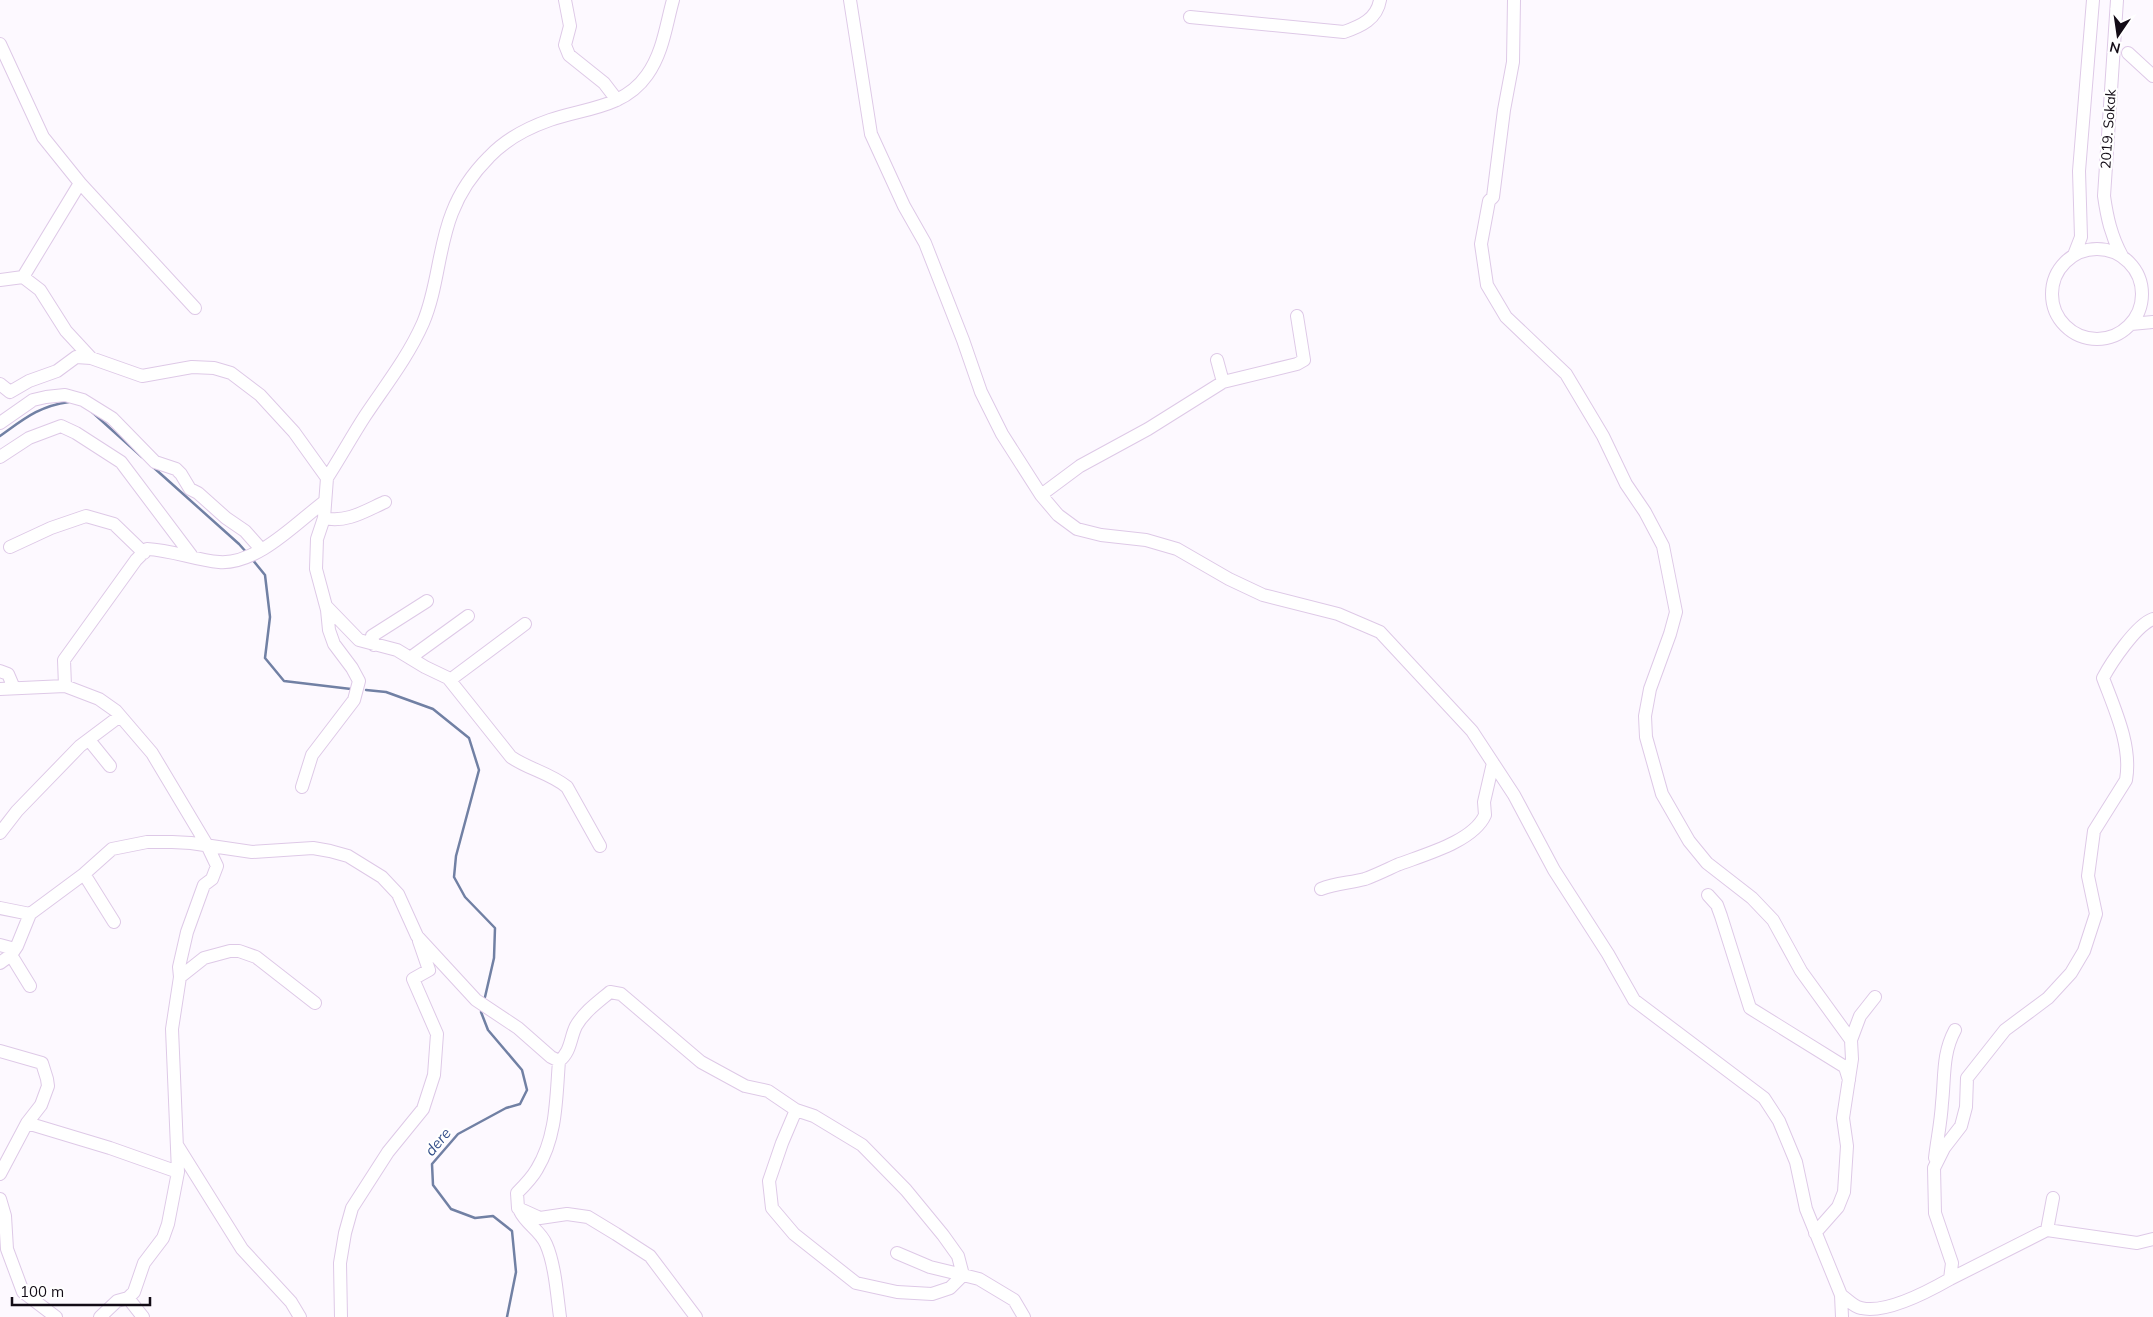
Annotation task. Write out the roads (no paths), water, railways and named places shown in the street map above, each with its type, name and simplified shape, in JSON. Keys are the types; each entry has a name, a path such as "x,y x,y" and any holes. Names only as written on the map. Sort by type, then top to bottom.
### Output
{"street":[{"path":"565,0 570,26 565,45 570,55 604,84 617,100"},
{"path":"302,787 312,755 354,700 359,681 334,644 329,630 327,607 316,569 317,539 324,518 327,478 364,417 395,373 423,322 452,214 466,183 490,156 518,133 550,120 598,107 632,92 648,74 660,49 673,0"},
{"path":"850,0 871,134 904,206 925,243 981,392 1002,434 1041,495 1058,515 1077,529 1101,535 1146,540 1177,549 1229,579 1263,595 1338,614 1380,632 1472,731 1514,795 1554,870 1608,954 1634,1000 1764,1098 1779,1121 1796,1162 1806,1209 1841,1295 1842,1317"},
{"path":"1190,18 1344,32 1364,24 1379,9 1380,0"},
{"path":"1514,0 1513,62 1504,110 1493,197 1489,200 1481,244 1487,285 1506,317 1566,374 1603,436 1626,484 1646,512 1663,546 1676,612 1650,689 1645,716 1646,737 1662,794 1689,841 1707,863 1752,898 1773,920 1801,971 1850,1040"},
{"name":"2019. Sokak","path":"2092,0 2079,172 2081,237 2074,255 2063,265 2055,278 2052,294 2055,309 2062,322 2074,332 2089,338 2104,338 2119,333 2131,324"},
{"name":"2019. Sokak","path":"2117,0 2104,196 2114,240 2122,256 2133,266 2140,280 2153,292"},
{"path":"0,45 43,137 80,184 195,308"},
{"path":"2128,52 2153,76"},
{"path":"23,277 80,184"},
{"path":"2074,255 2086,250 2098,249 2122,256"},
{"path":"0,280 23,277 40,290 66,331 91,358"},
{"path":"2131,324 2139,310 2142,295 2140,280"},
{"path":"1041,495 1080,466 1148,429 1223,382 1297,364 1304,360 1297,316"},
{"path":"2131,324 2153,322"},
{"path":"0,384 10,392 29,381 57,372 76,357 91,358 142,376 192,367 214,368 231,373 260,395 294,432 327,478"},
{"path":"1217,360 1223,382"},
{"path":"0,423 33,400 65,395 83,400 112,418 155,462 176,469 190,489 245,531 258,551"},
{"path":"0,457 29,438 61,426 76,432 121,462 191,555"},
{"path":"65,686 64,660 136,560 147,550 191,555 218,562 234,562 274,542 324,502"},
{"path":"324,518 337,521 348,519 385,502"},
{"path":"10,548 51,528 86,516 114,524 144,553"},
{"path":"374,645 372,636 427,601"},
{"path":"327,607 350,634 359,640 397,650 450,680 511,757 522,765 558,780 567,787 600,846"},
{"path":"410,658 468,616"},
{"path":"1934,1168 1944,1148 1961,1126 1966,1107 1967,1078 2005,1030 2028,1011 2048,998 2072,973 2084,951 2096,914 2088,876 2094,831 2126,780 2128,770 2128,753 2103,678 2128,641 2148,621 2153,619"},
{"path":"450,680 525,624"},
{"path":"0,671 8,674 14,688"},
{"path":"0,689 65,686 99,699 120,716 152,753 217,866 212,878 204,885 187,932 178,967 180,977 172,1029 178,1172 168,1224 163,1238 144,1263 134,1292 128,1298 117,1301 100,1317"},
{"path":"0,833 17,811 80,746 120,716"},
{"path":"89,740 110,766"},
{"path":"1320,889 1338,883 1363,879 1422,857 1470,832 1483,820 1485,815 1484,802 1493,763"},
{"path":"9,956 30,914 84,874 112,849 147,842 182,842 252,852 313,848 348,856 382,877 398,894 417,936 429,970 413,979 437,1034 434,1075 423,1109 388,1152 352,1208 345,1233 340,1263 341,1317"},
{"path":"84,874 114,922"},
{"path":"1708,896 1717,906 1721,916 1750,1008 1845,1067 1850,1082"},
{"path":"0,908 30,914"},
{"path":"417,936 476,1000 518,1028 551,1057 559,1061"},
{"path":"0,945 30,986"},
{"path":"180,977 204,958 230,951 240,951 256,957 315,1003"},
{"path":"560,1317 547,1246 540,1233 523,1217 518,1208 517,1193 537,1170 550,1142 559,1061 565,1056 576,1026 586,1012 610,992 621,994 701,1062 745,1086 768,1091 796,1110 814,1116 862,1145 906,1190 943,1234 958,1256 963,1275"},
{"path":"1815,1233 1838,1207 1844,1192 1847,1146 1844,1118 1852,1060 1850,1040 1860,1016 1875,996"},
{"path":"1950,1279 1952,1263 1935,1214 1934,1168 1942,1102 1943,1070 1948,1042 1955,1030"},
{"path":"0,1051 42,1063 48,1079 48,1086 40,1105 0,1174"},
{"path":"796,1110 782,1143 770,1181 772,1208 794,1234 856,1284 897,1292 932,1294 950,1288 963,1275"},
{"path":"28,1123 110,1148 178,1172"},
{"path":"177,1145 242,1249 291,1302 300,1317"},
{"path":"0,1198 7,1248 23,1292 56,1317"},
{"path":"2047,1230 2053,1198"},
{"path":"518,1208 540,1218 567,1214 588,1217 616,1234 650,1256 696,1317"},
{"path":"1841,1295 1860,1308 1879,1308 1908,1300 2047,1230 2136,1243 2153,1239"},
{"path":"897,1252 930,1267 979,1279 1014,1300 1024,1317"},
{"path":"128,1298 143,1317"}],"waterway":[{"path":"0,436 40,410 69,402"},
{"path":"92,412 142,457"},
{"path":"153,467 247,553"},
{"path":"252,559 265,575 270,617 265,658 284,681 351,689"},
{"path":"366,690 386,692 433,709 469,738 479,770 456,856 454,877 465,897 495,928 494,958 485,997"},
{"name":"dere","path":"481,1012 488,1030 522,1070 527,1090 520,1104 506,1108 458,1134 432,1164 433,1185 451,1209 475,1218 493,1216 512,1231 516,1272 507,1317"}]}
